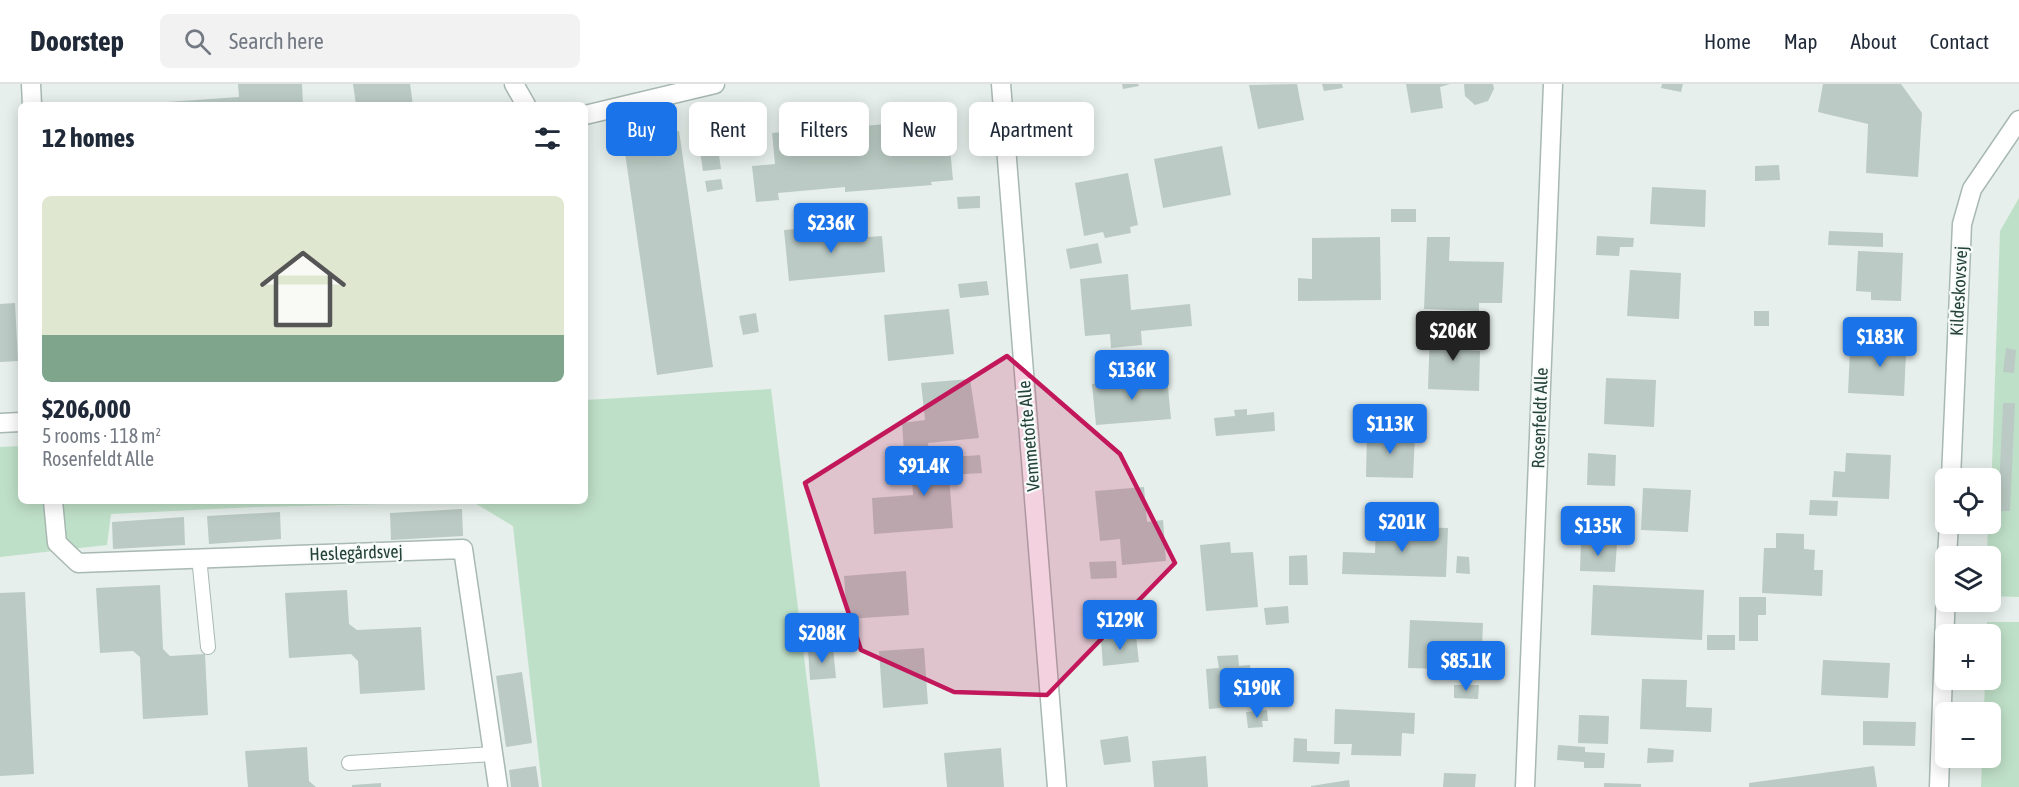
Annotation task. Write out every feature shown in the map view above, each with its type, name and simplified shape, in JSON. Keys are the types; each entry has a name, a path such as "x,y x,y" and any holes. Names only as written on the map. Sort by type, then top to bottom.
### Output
{"street":[{"path":"31,84 32,102"},
{"path":"514,84 523,102"},
{"path":"588,114 715,84"},
{"name":"Vemmetofte Alle","path":"1001,84 1057,787"},
{"name":"Rosenfeldt Alle","path":"1525,787 1553,84"},
{"name":"Kildeskovsvej","path":"1951,468 1962,224 1972,189 2019,120"},
{"path":"0,423 18,422"},
{"name":"Heslegårdsvej","path":"53,504 57,543 78,563 464,549 498,787"},
{"path":"1940,787 1945,612"}],"lane":[{"path":"200,557 208,647"},
{"path":"349,763 494,754"}],"highlighted area":[{"path":"1007,356 1120,454 1175,563 1047,695 954,692 861,650 805,483"}],"green space":[{"path":"2019,198 2019,597 2001,596 2001,546 1987,546 1988,534 2001,534 2001,468 1992,468 2000,231"},
{"path":"771,389 820,787 542,787 513,526 476,504 588,504 588,400"},
{"path":"18,446 18,504 386,504 111,514 107,545 0,557 0,447"},
{"path":"1987,622 2019,622 2019,787 1981,787 1982,768 2001,768 2001,702 1984,702 1985,690 2001,690 2001,624 1987,624"}],"building":[{"path":"238,84 302,84 303,102 167,102 239,97"},
{"path":"353,84 410,84 413,102 356,102"},
{"path":"1122,84 1138,84 1139,86 1123,89"},
{"path":"1297,84 1304,120 1258,129 1249,85"},
{"path":"1322,84 1342,84 1343,88 1324,91"},
{"path":"1406,84 1450,84 1440,87 1443,108 1411,113"},
{"path":"1464,84 1493,84 1494,89 1488,101 1475,105 1465,96"},
{"path":"1662,84 1683,84 1681,92 1661,88"},
{"path":"1823,84 1901,84 1922,113 1918,177 1866,173 1868,124 1818,112"},
{"path":"881,124 881,156 951,156 953,180 931,182 932,185 845,192 845,187 778,193 779,200 756,202 752,166 775,164 772,133 779,132 779,156 869,156 869,126"},
{"path":"677,131 679,131 713,367 657,375 625,156 677,156"},
{"path":"1222,146 1231,195 1163,208 1154,159"},
{"path":"701,156 719,156 721,169 703,171"},
{"path":"1779,165 1780,180 1755,181 1755,166"},
{"path":"1128,173 1138,225 1130,227 1131,233 1105,238 1103,232 1084,236 1075,183"},
{"path":"721,179 723,189 707,192 705,181"},
{"path":"1652,187 1706,190 1705,227 1650,224"},
{"path":"980,196 980,208 958,209 957,197"},
{"path":"1391,209 1416,209 1416,222 1391,222"},
{"path":"838,225 839,239 882,236 885,272 789,281 784,230"},
{"path":"1829,231 1883,233 1883,247 1828,245"},
{"path":"1597,236 1634,238 1633,247 1620,247 1619,256 1596,255"},
{"path":"1380,237 1381,300 1298,301 1298,278 1312,279 1312,238"},
{"path":"1427,237 1450,237 1449,261 1504,262 1502,303 1479,303 1479,311 1424,309"},
{"path":"1098,243 1102,263 1070,269 1066,249"},
{"path":"1858,251 1903,253 1901,301 1871,300 1871,292 1856,291"},
{"path":"1630,270 1681,273 1679,319 1627,316"},
{"path":"1128,274 1131,310 1190,304 1192,326 1141,331 1142,345 1111,348 1110,334 1085,336 1080,279"},
{"path":"987,281 989,295 960,298 958,284"},
{"path":"15,303 18,361 0,362 0,304"},
{"path":"949,309 954,354 888,361 884,315"},
{"path":"1754,311 1769,311 1769,326 1754,326"},
{"path":"756,313 759,332 743,335 739,316"},
{"path":"1430,329 1467,330 1466,350 1480,351 1479,391 1428,389"},
{"path":"1882,331 1907,332 1904,396 1848,393 1850,350 1881,352"},
{"path":"2006,348 2016,350 2014,373 2003,372"},
{"path":"1167,377 1171,419 1096,425 1092,384"},
{"path":"1606,378 1656,380 1654,427 1604,424"},
{"path":"970,379 979,438 928,443 929,451 904,453 902,423 925,420 921,383"},
{"path":"2003,403 2015,403 2010,511 2001,511 2000,468"},
{"path":"1247,409 1247,415 1274,412 1275,431 1216,436 1214,418 1235,416 1234,410"},
{"path":"1367,432 1415,434 1413,478 1366,477"},
{"path":"1588,453 1616,455 1615,486 1587,485"},
{"path":"1846,453 1891,455 1889,499 1832,497 1834,471 1845,472"},
{"path":"980,455 982,473 949,475 953,528 874,534 872,498 913,495 911,460"},
{"path":"1144,487 1147,522 1163,520 1166,561 1122,565 1120,539 1100,541 1095,491"},
{"path":"1643,488 1691,490 1688,532 1641,530"},
{"path":"1810,500 1838,501 1837,516 1809,515"},
{"path":"462,509 463,536 391,540 390,513"},
{"path":"280,512 281,539 209,544 207,516"},
{"path":"184,517 185,545 113,549 112,522"},
{"path":"1376,526 1448,528 1446,577 1342,574 1343,552 1375,553"},
{"path":"1776,533 1804,534 1804,549 1815,550 1814,570 1823,570 1822,596 1762,593 1764,548 1776,548"},
{"path":"1230,542 1231,553 1253,552 1258,607 1206,611 1200,545"},
{"path":"1581,542 1617,543 1615,572 1580,571"},
{"path":"1307,555 1308,585 1289,585 1289,556"},
{"path":"1457,556 1469,557 1470,574 1456,573"},
{"path":"1116,561 1117,578 1091,579 1089,562"},
{"path":"906,571 909,615 847,619 844,576"},
{"path":"160,585 163,649 170,656 205,654 208,715 143,719 140,657 133,651 100,653 96,588"},
{"path":"1593,585 1704,590 1702,640 1591,635"},
{"path":"347,590 349,624 357,630 421,627 425,690 360,694 358,661 351,654 289,658 285,593"},
{"path":"25,592 34,774 0,776 0,593"},
{"path":"1739,597 1766,597 1766,615 1758,615 1758,641 1739,641"},
{"path":"1288,606 1289,623 1266,625 1264,608"},
{"path":"1410,620 1483,623 1481,670 1408,668"},
{"path":"831,623 832,638 804,641 803,625"},
{"path":"1707,635 1735,635 1735,650 1707,650"},
{"path":"1136,636 1139,662 1103,666 1101,640"},
{"path":"833,647 836,678 810,680 808,649"},
{"path":"924,648 928,704 883,708 879,651"},
{"path":"1238,655 1239,666 1250,665 1254,705 1209,709 1206,669 1219,668 1217,656"},
{"path":"1823,660 1890,663 1888,698 1821,695"},
{"path":"522,672 532,743 506,747 496,676"},
{"path":"1642,679 1687,680 1686,707 1712,708 1711,732 1640,729"},
{"path":"1454,685 1479,685 1478,699 1454,698"},
{"path":"1335,709 1415,713 1414,734 1402,733 1401,756 1351,755 1352,744 1334,744"},
{"path":"1267,710 1268,721 1262,721 1263,727 1248,728 1246,712"},
{"path":"1579,715 1609,716 1608,744 1578,743"},
{"path":"1863,721 1916,722 1915,746 1863,745"},
{"path":"1128,736 1131,762 1104,765 1100,740"},
{"path":"1294,738 1307,739 1307,751 1340,752 1339,764 1293,762"},
{"path":"1558,745 1585,747 1585,752 1605,753 1604,768 1584,768 1584,762 1557,760"},
{"path":"307,747 309,781 316,787 248,787 245,751"},
{"path":"1001,748 1004,787 947,787 944,753"},
{"path":"1648,748 1674,750 1673,762 1647,763"},
{"path":"1206,756 1208,787 1154,787 1152,761"},
{"path":"536,766 539,787 511,787 509,770"},
{"path":"1874,766 1877,787 1749,787 1749,783"},
{"path":"1444,773 1476,774 1475,787 1443,787"},
{"path":"1349,780 1350,787 1311,787 1311,786"},
{"path":"381,783 381,787 352,787 352,785"},
{"path":"1604,783 1641,784 1641,787 1604,787"}]}
